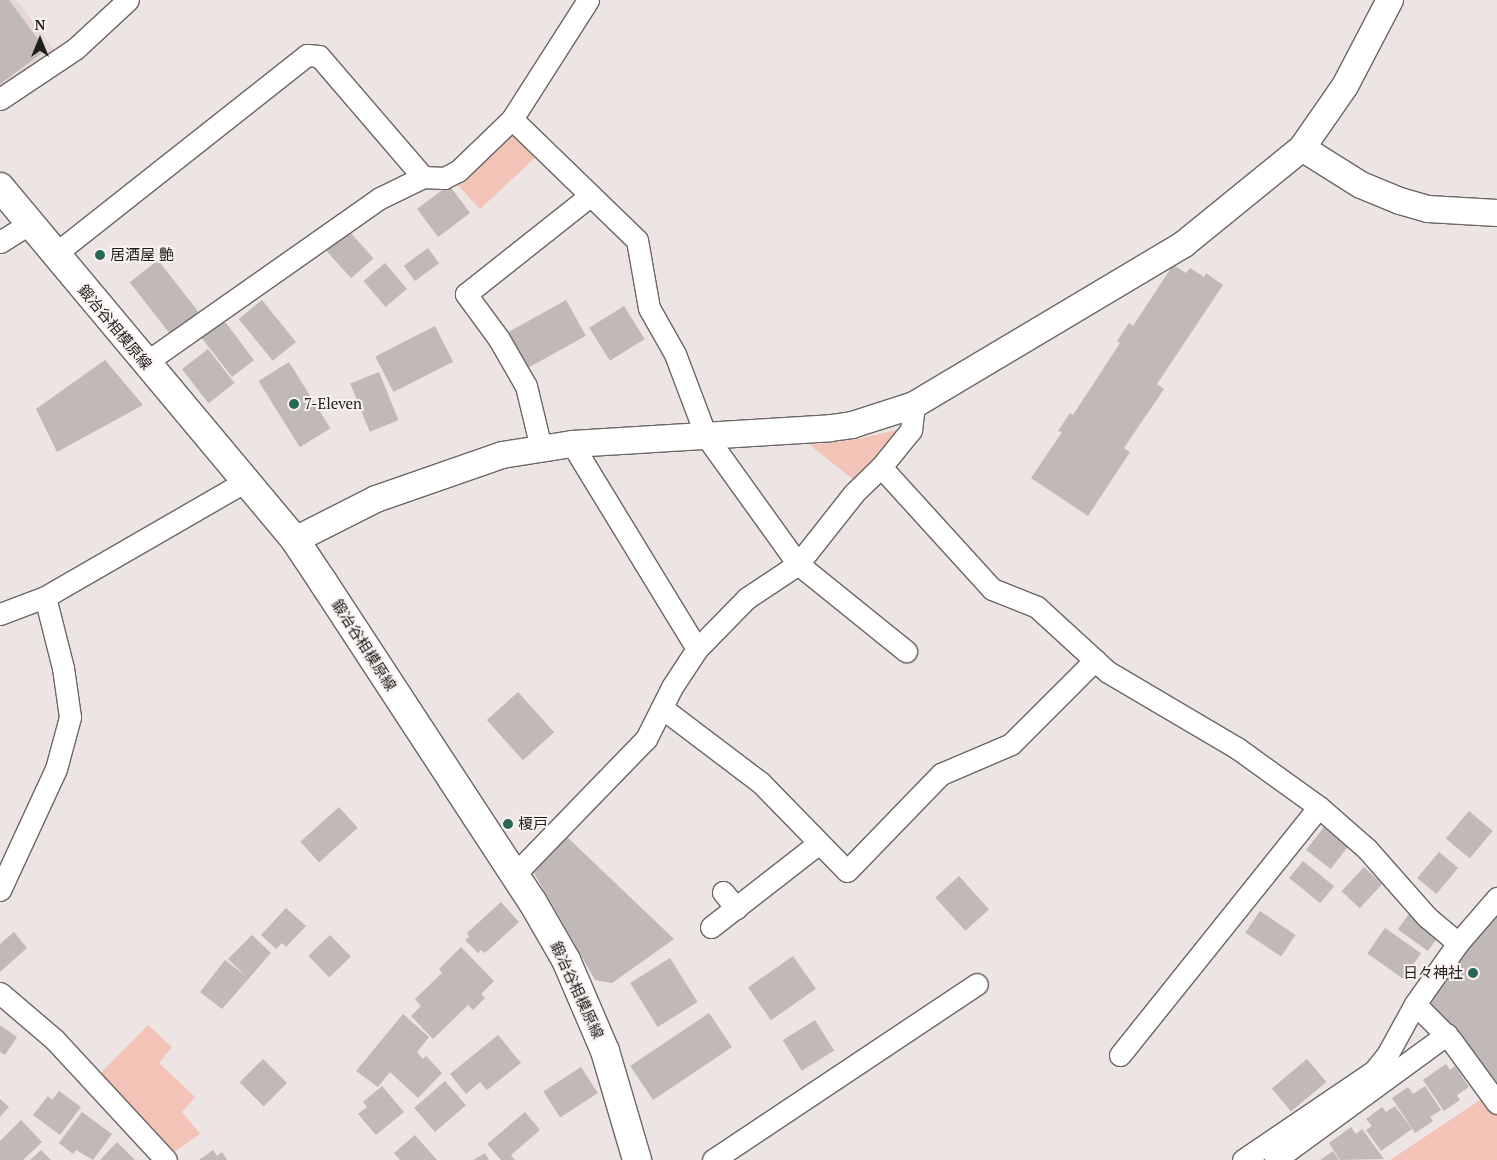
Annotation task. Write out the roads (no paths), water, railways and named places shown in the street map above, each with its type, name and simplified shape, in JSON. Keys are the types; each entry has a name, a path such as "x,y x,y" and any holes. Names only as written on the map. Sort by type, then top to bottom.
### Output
{"main road":[{"name":"鍛冶谷相模原線","path":"0,187 244,482 295,540 514,875 566,960 586,1003 608,1060 637,1160"}],"street":[{"path":"0,99 75,50 128,0"},
{"path":"145,363 380,198 423,177 444,178 458,170 512,119 588,0"},
{"path":"295,540 392,493 502,455 572,444 845,426 914,405 1184,244 1302,148 1344,86 1390,0"},
{"path":"55,254 307,55 319,56 423,177"},
{"path":"512,119 637,240 649,308 675,354 706,436 798,564 906,651"},
{"path":"1302,148 1361,185 1400,202 1428,208 1497,213"},
{"path":"541,448 526,386 499,339 466,294 591,195"},
{"path":"0,242 30,223"},
{"path":"514,875 646,739 697,648 747,598 798,564 854,493 881,467 911,430 914,405"},
{"path":"572,444 697,648"},
{"path":"881,467 992,589 1037,608 1108,672 1237,748 1318,807 1367,849 1427,917 1458,943"},
{"path":"0,614 45,597 244,482"},
{"path":"0,890 56,769 70,717 63,668 45,597"},
{"path":"662,708 760,782 847,871 941,774 1011,744 1095,660"},
{"path":"1120,1056 1318,807"},
{"path":"711,927 729,900 819,843"},
{"path":"1394,1063 1415,1004 1458,943 1497,898"},
{"path":"713,1160 977,984"},
{"path":"0,993 55,1040 166,1160"},
{"path":"1415,1004 1447,1034 1497,1103"},
{"path":"1243,1160 1282,1149 1374,1071 1394,1063 1447,1034"}],"place":[{"name":"居酒屋 艶","path":"100,255"},
{"name":"7-Eleven","path":"294,404"},
{"name":"榎戸","path":"508,824"},
{"name":"日々神社","path":"1473,973"}]}
